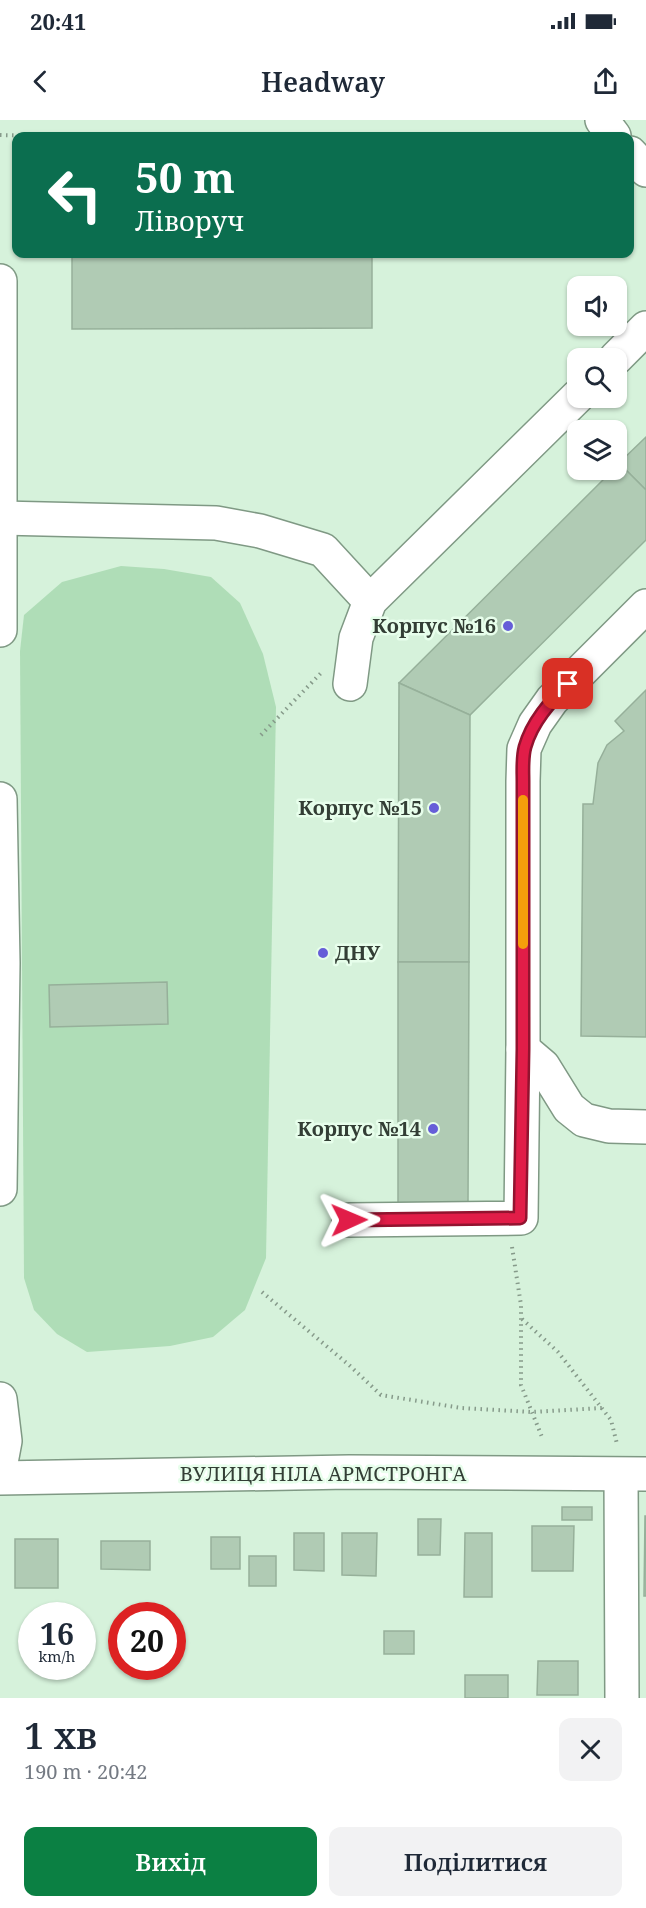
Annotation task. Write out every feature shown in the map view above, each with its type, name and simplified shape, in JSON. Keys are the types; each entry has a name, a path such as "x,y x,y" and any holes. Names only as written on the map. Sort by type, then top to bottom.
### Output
{"street":[{"path":"634,157 646,170"},
{"path":"0,281 0,630"},
{"path":"626,348 646,328"},
{"path":"337,677 357,638 370,601 567,407"},
{"path":"1,518 216,523 260,531 324,550 370,601"},
{"path":"349,1220 520,1218 524,749 535,724 552,700 646,606"},
{"path":"0,798 0,1189"},
{"path":"523,1049 543,1066 568,1108 584,1120 609,1126 646,1127"},
{"path":"0,1399 5,1441 0,1468"},
{"name":"ВУЛИЦЯ НІЛА АРМСТРОНГА","path":"0,1478 349,1472 634,1474"},
{"path":"622,1698 634,1474"}],"path":[{"path":"261,735 337,677"},
{"path":"507,1218 521,1305 521,1385 542,1437"},
{"path":"262,1292 381,1395 461,1408 532,1412 602,1408"},
{"path":"521,1318 558,1352 611,1420 616,1437 634,1474"}],"green space":[{"path":"121,566 164,569 211,577 240,603 263,654 276,707 266,1258 245,1310 213,1337 170,1346 87,1352 57,1334 34,1310 24,1278 20,651 24,615 62,582"}],"building":[{"path":"72,258 372,258 372,328 72,329"},
{"path":"646,437 646,490 627,471 627,455"},
{"name":"Корпус №16","path":"627,471 646,490 646,540 470,715 399,683 603,480 627,480"},
{"name":"Корпус №15","path":"399,683 470,715 469,962 398,962"},
{"path":"646,690 646,1037 581,1036 583,804 593,804 598,763 607,745 624,731 615,721"},
{"name":"Корпус №14","path":"398,962 469,962 468,1204 398,1204"},
{"path":"167,982 168,1024 50,1027 49,985"},
{"path":"562,1507 592,1507 592,1520 562,1520"},
{"path":"645,1516 646,1596 644,1596"},
{"path":"418,1519 441,1519 440,1555 418,1555"},
{"path":"532,1526 574,1526 573,1571 532,1571"},
{"path":"294,1533 324,1533 324,1571 294,1570"},
{"path":"342,1533 377,1533 376,1576 342,1575"},
{"path":"465,1533 492,1533 492,1597 464,1597"},
{"path":"211,1537 240,1537 240,1569 211,1569"},
{"path":"15,1539 58,1539 58,1588 15,1588"},
{"path":"101,1541 150,1541 150,1570 101,1569"},
{"path":"249,1556 276,1556 276,1586 249,1586"},
{"path":"384,1631 414,1631 414,1654 384,1654"},
{"path":"538,1661 578,1661 578,1695 537,1695"},
{"path":"465,1675 508,1675 508,1698 465,1698"}],"slow traffic":[{"path":"523,800 523,944"}],"place":[{"name":"Корпус №16","path":"508,626"},
{"name":"Корпус №15","path":"434,808"},
{"name":"ДНУ","path":"323,953"},
{"name":"Корпус №14","path":"433,1129"}],"route":[{"path":"349,1220 520,1218 524,749 535,724 552,700 568,684"}]}
